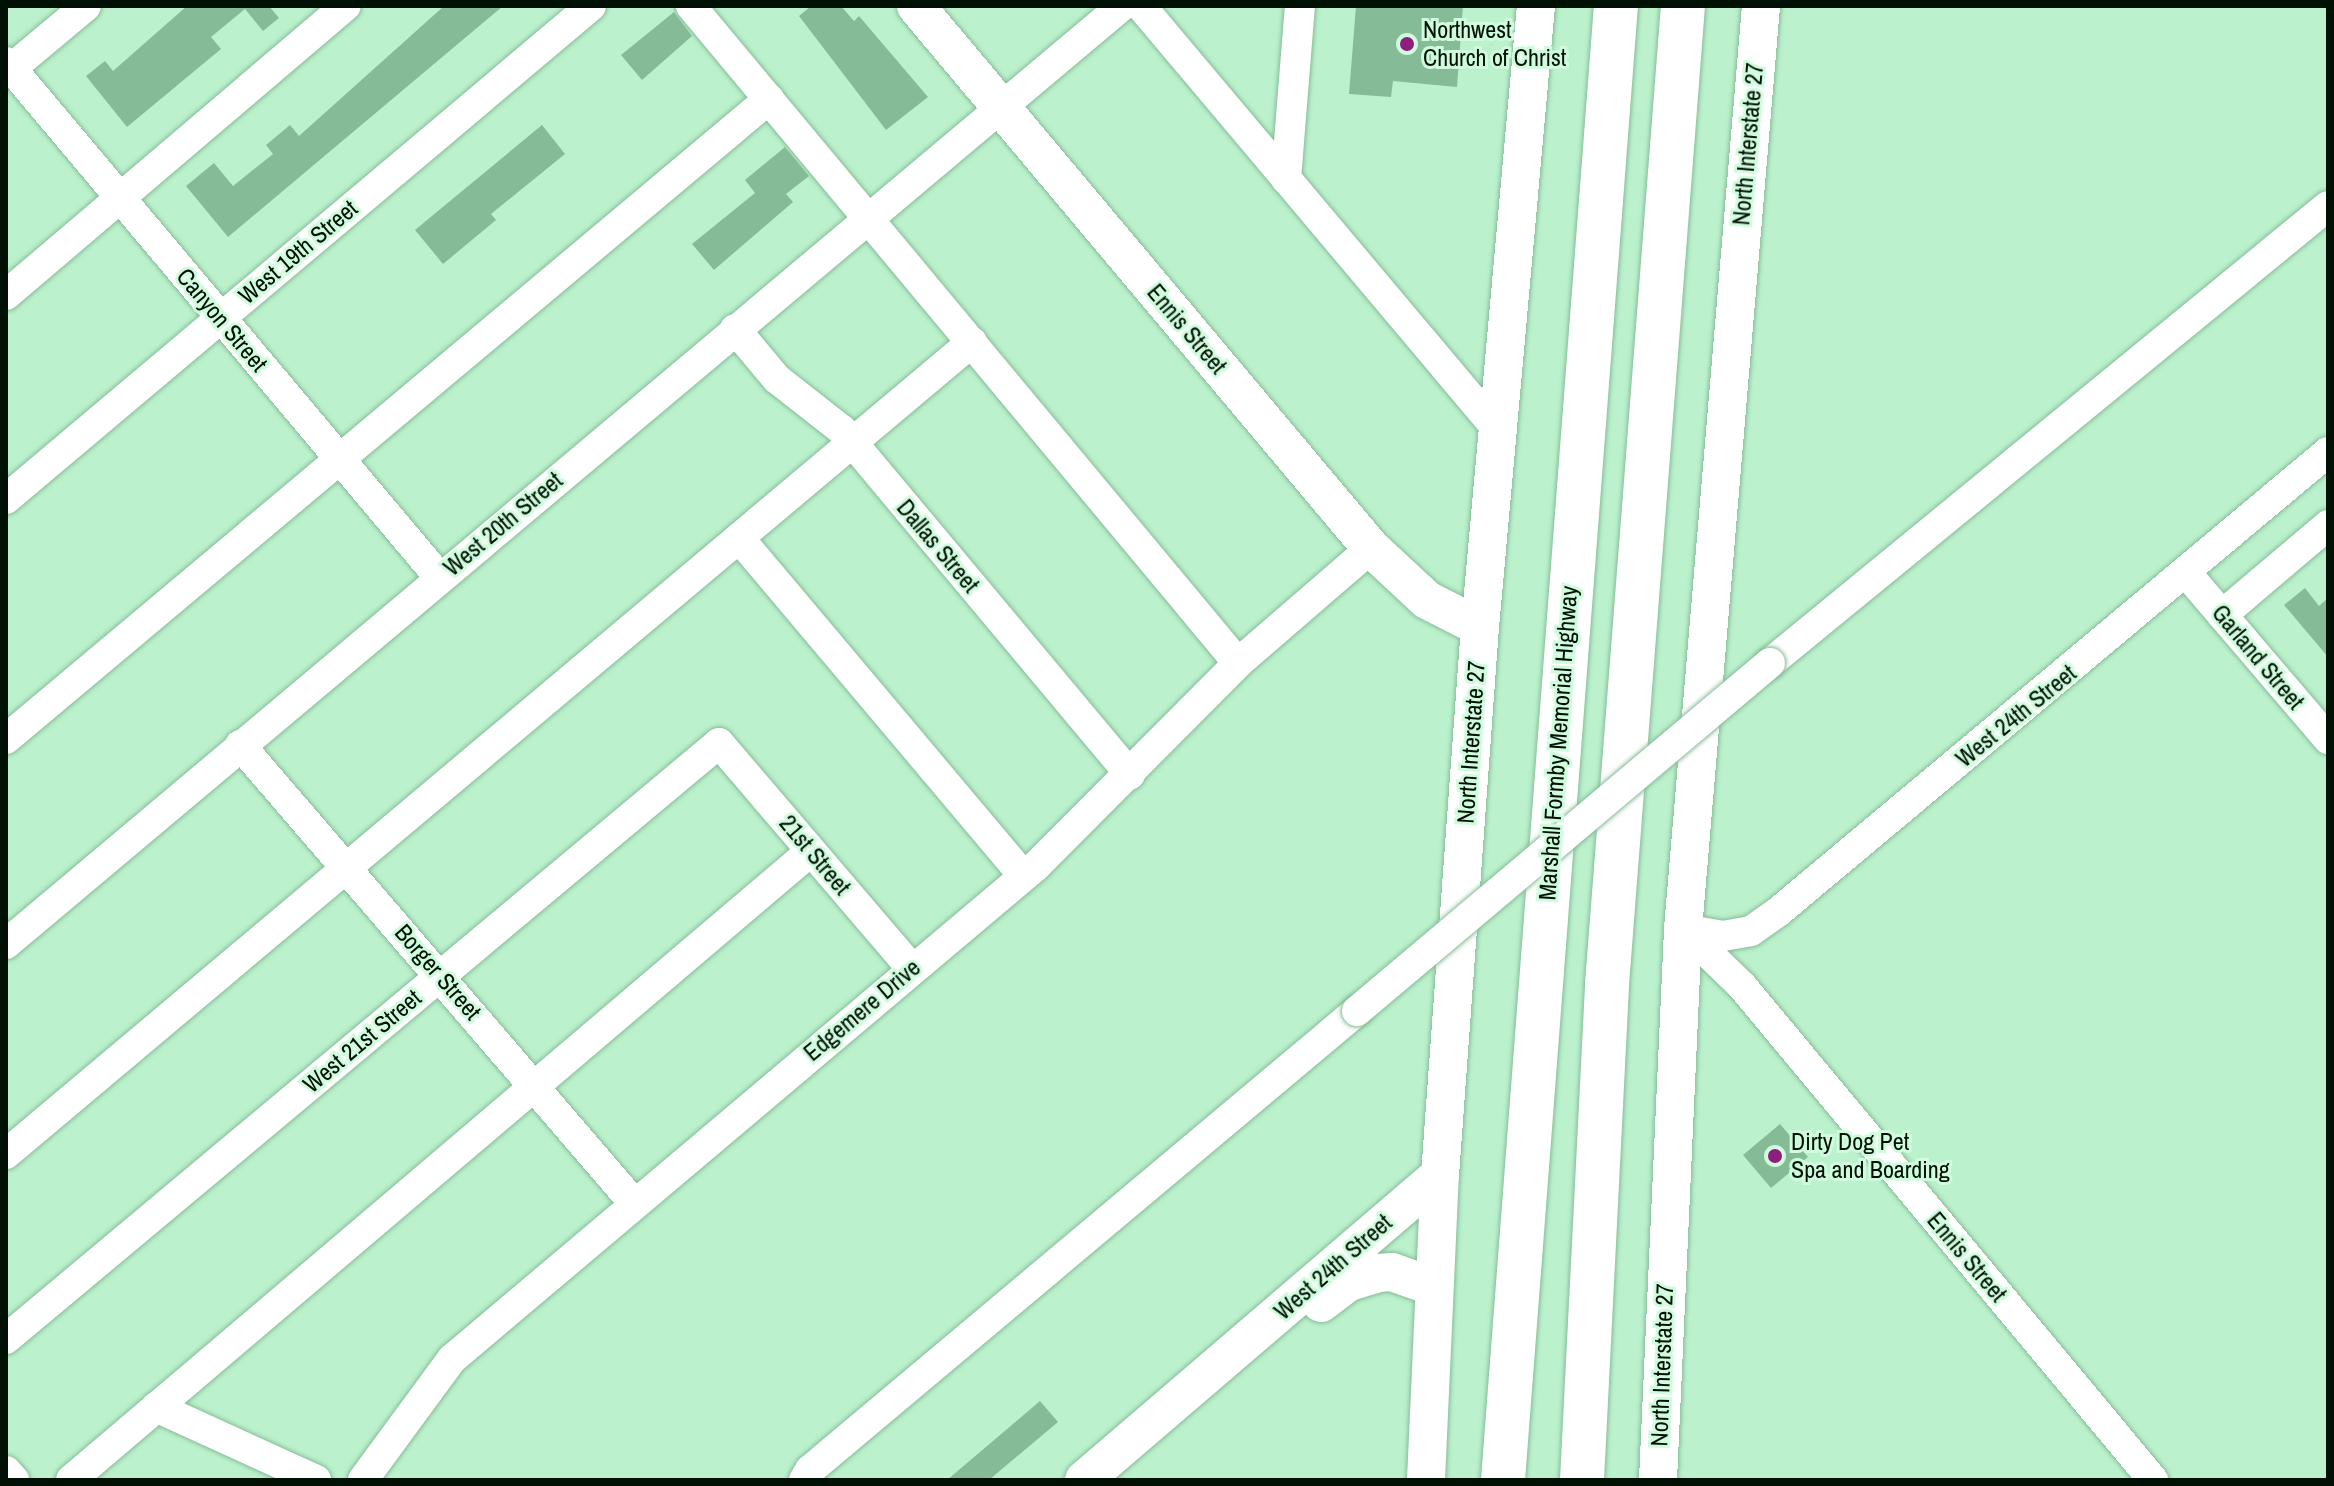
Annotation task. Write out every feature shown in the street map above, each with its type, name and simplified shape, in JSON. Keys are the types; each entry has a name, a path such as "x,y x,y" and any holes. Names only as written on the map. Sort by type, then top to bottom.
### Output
{"highway":[{"name":"Marshall Formby Memorial Highway","path":"1500,1480 1616,6"},
{"path":"1582,1480 1608,968 1683,6"}],"main road":[{"name":"Ennis Street","path":"916,6 1371,548 1427,600 1480,627"},
{"name":"North Interstate 27","path":"1426,1480 1440,1175 1480,627 1536,6"},
{"name":"North Interstate 27","path":"1658,1480 1683,929 1761,6"},
{"name":"West 24th Street","path":"1084,1480 1440,1175"},
{"name":"West 24th Street","path":"1226,1358 1295,1324 1366,1275 1392,1272 1434,1287"}],"street":[{"path":"8,68 86,6"},
{"path":"6,295 346,6"},
{"name":"West 19th Street","path":"6,499 591,6"},
{"path":"691,6 1238,663"},
{"name":"West 20th Street","path":"6,944 1122,6"},
{"path":"1141,6 1497,429"},
{"path":"1286,179 1300,6"},
{"name":"Canyon Street","path":"8,68 439,577"},
{"path":"6,739 769,99"},
{"path":"804,1480 810,1470 1770,663 2328,206"},
{"name":"Dallas Street","path":"735,329 777,379 852,443 1130,775"},
{"path":"6,1154 972,342"},
{"name":"West 24th Street","path":"1683,929 1723,936 1751,931 1778,912 2188,575 2328,452"},
{"path":"2222,615 2328,525"},
{"path":"739,538 1024,876"},
{"name":"Edgemere Drive","path":"363,1480 452,1359 633,1202 1024,876 1130,775 1238,663 1371,548"},
{"name":"Garland Street","path":"2188,575 2326,731"},
{"name":"21st Street","path":"719,743 911,968"},
{"name":"West 21st Street","path":"6,1339 719,743"},
{"name":"Borger Street","path":"240,745 441,975 633,1202"},
{"path":"71,1480 533,1084 811,851"},
{"name":"Ennis Street","path":"1683,929 1742,986 2153,1480"},
{"path":"156,1407 316,1480"},
{"path":"6,1471 14,1480"}],"building":[{"path":"187,6 269,6 279,18 263,31 245,9 211,37 221,49 127,127 86,76 105,61 113,71"},
{"path":"444,6 503,6 228,237 186,186 214,163 233,186 273,154 266,145 290,125 299,136"},
{"path":"811,6 841,6 854,21 859,16 928,97 886,130 799,16"},
{"name":"Northwest Church of Christ","path":"1356,6 1463,6 1457,87 1393,81 1391,97 1349,94"},
{"path":"674,12 692,36 642,80 621,55"},
{"path":"542,125 565,154 491,214 496,220 443,264 415,230"},
{"path":"785,147 809,176 786,194 793,202 714,270 692,244 755,193 745,180"},
{"path":"2305,588 2319,606 2328,598 2328,657 2284,605"},
{"name":"Dirty Dog Pet Spa and Boarding","path":"1780,1124 1808,1157 1771,1188 1743,1155"},
{"path":"1040,1401 1058,1422 989,1480 947,1480"}],"place":[{"name":"Northwest Church of Christ","path":"1407,44"},
{"name":"Dirty Dog Pet Spa and Boarding","path":"1775,1156"}]}
